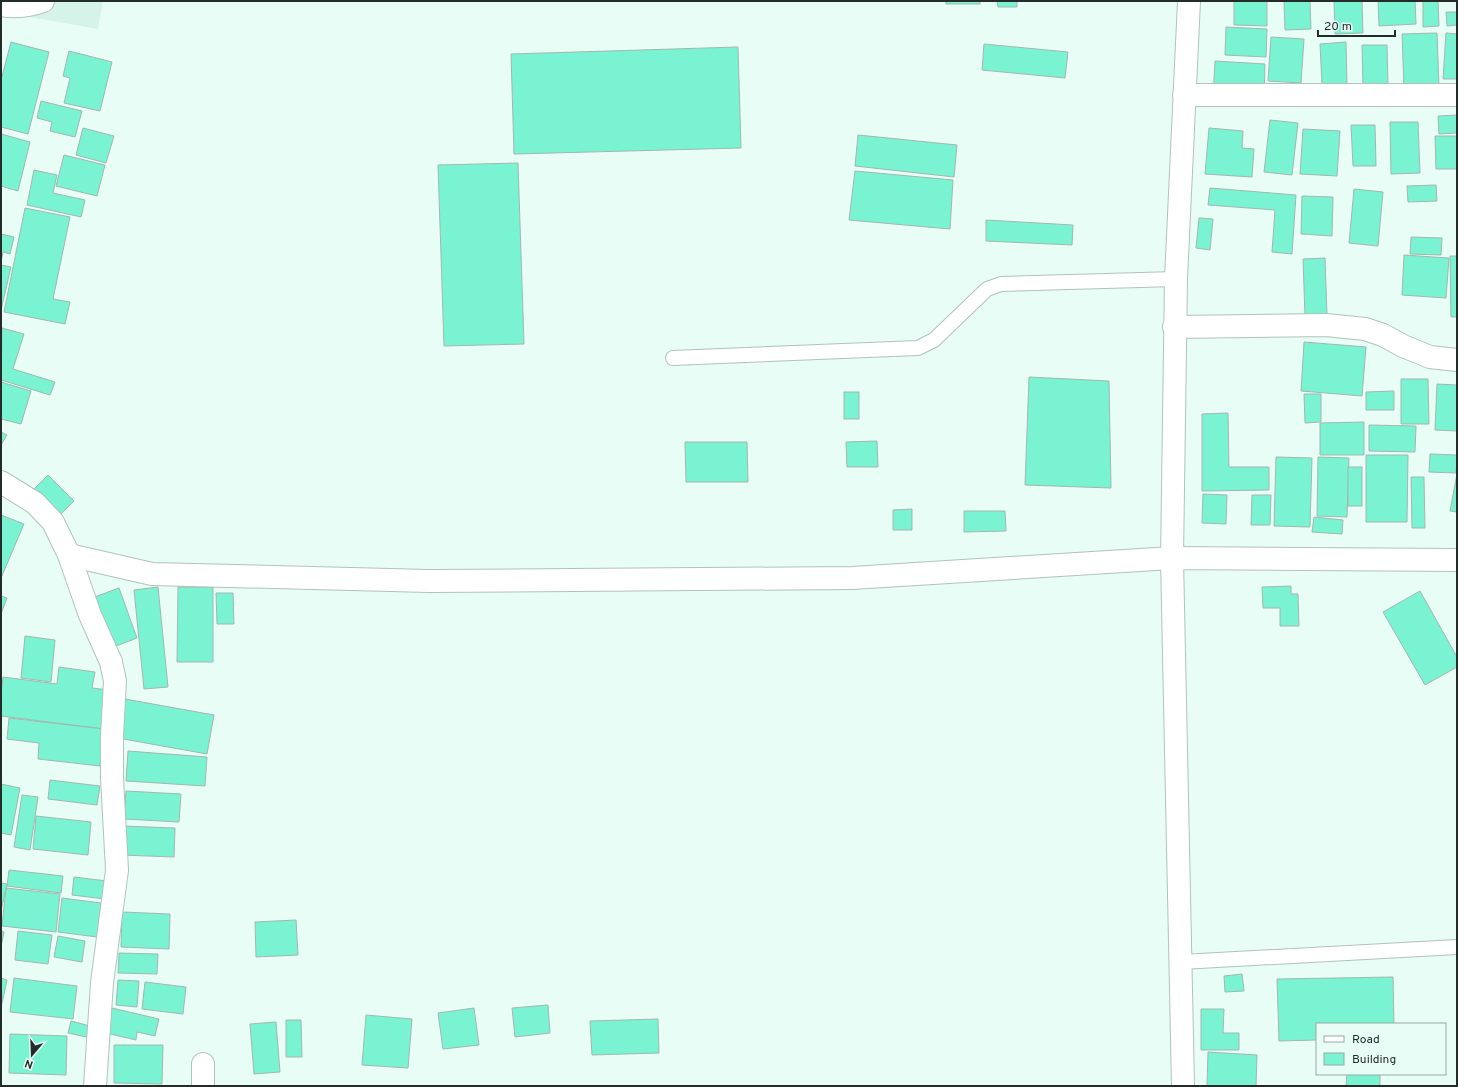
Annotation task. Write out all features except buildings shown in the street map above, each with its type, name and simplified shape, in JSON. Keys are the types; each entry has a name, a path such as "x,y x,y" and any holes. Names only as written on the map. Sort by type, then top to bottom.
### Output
{"street":[{"path":"1,5 35,4 44,1"},
{"path":"1183,1086 1172,558 1174,327 1188,1"},
{"path":"1184,94 1457,95"},
{"path":"1174,327 1326,325 1365,329 1383,335 1403,346 1430,357 1457,360"},
{"path":"1,482 36,503 53,522 69,556 90,615 111,662 115,681 112,736 112,778 117,870 102,983 95,1086"},
{"path":"69,556 152,574 429,581 852,578 1172,558 1457,560"},
{"path":"203,1064 203,1086"}],"lane":[{"path":"673,358 918,348 934,340 987,290 1001,284 1176,279"},
{"path":"1181,962 1457,947"}],"shaded area":[{"path":"1,1 103,1 98,29 1,12"}]}
